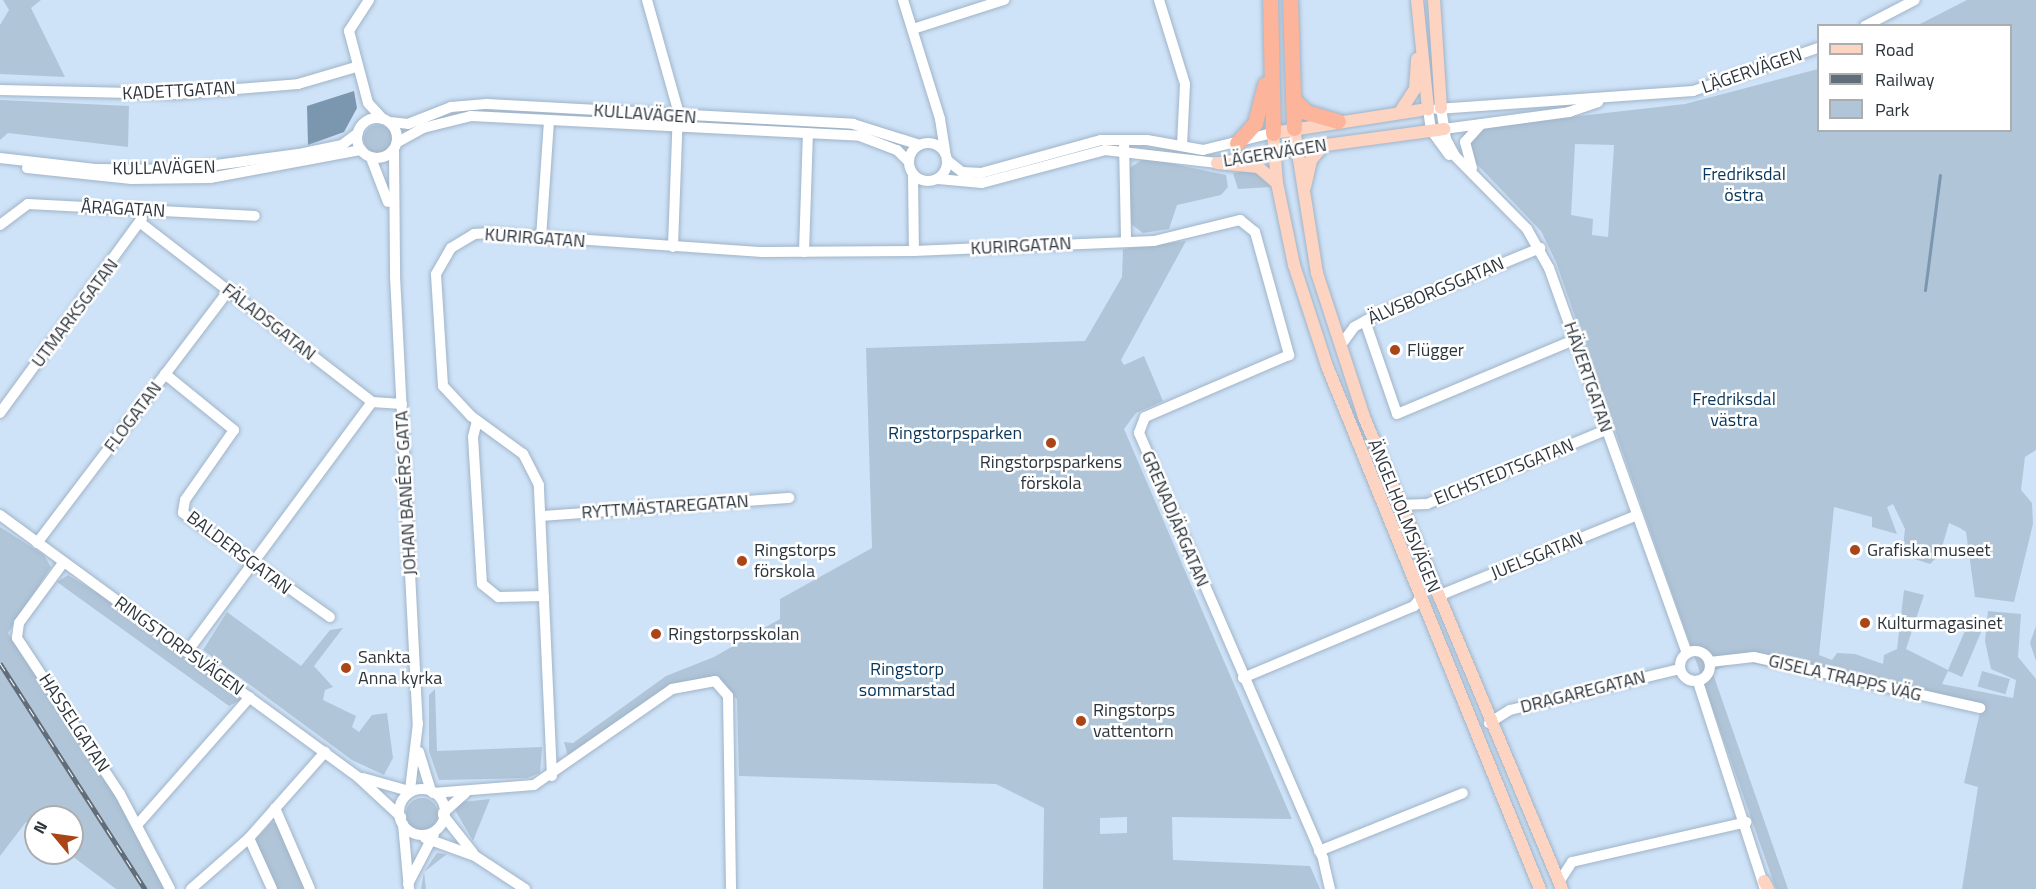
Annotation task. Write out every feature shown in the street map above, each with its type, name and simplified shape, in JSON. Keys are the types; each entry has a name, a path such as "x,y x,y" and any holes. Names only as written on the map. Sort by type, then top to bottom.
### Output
{"highway":[{"path":"1270,0 1273,134"},
{"path":"1290,0 1294,128"},
{"path":"1237,143 1258,116 1270,61"},
{"path":"1293,99 1306,112 1338,121"}],"main road":[{"path":"1400,111 1417,83 1417,0"},
{"path":"1430,109 1434,0"},
{"path":"1417,14 1430,109"},
{"name":"LÄGERVÄGEN","path":"1273,134 1294,128 1400,111 1430,109"},
{"name":"ÄNGELHOLMSVÄGEN","path":"1294,128 1303,200 1326,308 1399,505 1489,723 1561,885"},
{"name":"LÄGERVÄGEN","path":"1274,152 1444,129"},
{"name":"ÄNGELHOLMSVÄGEN","path":"1273,134 1277,183 1315,335 1540,889"},
{"path":"1303,200 1311,160 1324,145"},
{"path":"1217,163 1258,167 1277,183"}],"street":[{"path":"368,103 387,120 396,146 371,158 361,150 358,133 365,122 368,103 356,67 349,31 369,0"},
{"path":"647,0 678,122 673,247"},
{"path":"903,0 940,119 946,157 935,180 912,201"},
{"path":"913,29 1004,0"},
{"path":"1159,0 1185,84 1182,146"},
{"path":"1869,24 1915,0"},
{"name":"LÄGERVÄGEN","path":"1430,109 1613,97 1707,88 1817,48"},
{"name":"KADETTGATAN","path":"0,90 175,94 298,84 356,67"},
{"name":"LÄGERVÄGEN","path":"1444,129 1569,112 1613,97"},
{"name":"KULLAVÄGEN","path":"387,120 408,124 466,104 860,136 899,146"},
{"path":"1430,109 1431,130 1457,165 1491,194"},
{"name":"HÄVERTGATAN","path":"1430,109 1444,129 1455,156 1473,171 1540,248 1687,653"},
{"name":"KULLAVÄGEN","path":"396,146 417,130 471,116 549,120 853,124 899,146"},
{"path":"909,162 940,119"},
{"path":"365,122 387,120"},
{"path":"542,238 549,120"},
{"path":"1473,171 1465,142 1482,123"},
{"name":"KULLAVÄGEN","path":"0,158 88,168 179,170 304,153 342,145 358,133"},
{"path":"804,252 808,133"},
{"name":"LÄGERVÄGEN","path":"923,144 946,157 962,172 981,173 1054,150 1124,145 1182,146 1203,150 1273,134"},
{"path":"914,251 913,174 899,146 923,144"},
{"path":"1124,145 1126,242"},
{"name":"LÄGERVÄGEN","path":"913,174 935,180 982,183 1091,151 1124,145 1217,163 1274,152"},
{"name":"JOHAN BANÉRS GATA","path":"396,146 393,237 418,749 402,819"},
{"name":"KULLAVÄGEN","path":"0,165 121,178 210,178 361,150"},
{"name":"JOHAN BANÉRS GATA","path":"371,158 385,185 393,237"},
{"name":"ÅRAGATAN","path":"0,225 23,204 255,216"},
{"path":"142,210 142,224"},
{"name":"GRENADJÄRGATAN","path":"1126,242 1154,241 1224,221 1247,222 1255,232 1290,344 1287,358 1155,413 1140,429 1243,678 1319,851 1330,889"},
{"name":"FÄLADSGATAN","path":"142,224 372,402"},
{"name":"UTMARKSGATAN","path":"0,413 142,224"},
{"name":"KURIRGATAN","path":"552,776 539,485 529,461 454,402 441,379 438,267 451,248 474,234 673,247 804,252 914,251 1126,242"},
{"name":"ÄLVSBORGSGATAN","path":"1341,345 1354,327 1365,321 1540,248"},
{"name":"FLOGATAN","path":"37,543 228,291"},
{"path":"1365,321 1397,414 1574,340"},
{"name":"BALDERSGATAN","path":"165,374 234,430 185,500 183,513 330,617"},
{"path":"187,652 372,402 402,404"},
{"path":"477,421 473,437 482,584 498,597 544,596"},
{"name":"EICHSTEDTSGATAN","path":"1399,505 1415,505 1606,430"},
{"name":"RYTTMÄSTAREGATAN","path":"542,516 789,498"},
{"name":"RINGSTORPSVÄGEN","path":"0,515 325,752 358,777 402,819 428,837"},
{"name":"JUELSGATAN","path":"1437,596 1637,515"},
{"name":"HASSELGATAN","path":"63,563 19,624 17,638 138,824 170,889"},
{"path":"1243,678 1411,608 1421,597"},
{"path":"1700,652 1710,662 1708,674 1698,682 1686,679 1679,669 1687,653 1700,652"},
{"name":"GISELA TRAPPS VÄG","path":"1710,662 1754,657 1980,708"},
{"name":"DRAGAREGATAN","path":"1489,723 1510,710 1679,669"},
{"name":"RINGSTORPSVÄGEN","path":"358,777 410,790 432,792 525,788 552,776 672,688 702,680 720,684 728,696 731,889"},
{"path":"1698,682 1766,886"},
{"path":"138,824 250,697"},
{"name":"JOHAN BANÉRS GATA","path":"418,749 432,792 443,814"},
{"path":"191,889 249,838 325,752"},
{"path":"408,887 428,837 450,801 468,791"},
{"path":"1319,851 1463,793"},
{"path":"275,808 310,889"},
{"path":"443,814 475,856"},
{"path":"402,819 408,887"},
{"path":"1561,885 1572,862 1746,822"},
{"path":"428,837 475,856 525,889"},
{"path":"249,838 272,889"},
{"path":"423,853 444,843"}],"green space":[{"path":"3,0 41,0 31,8 65,77 0,74 0,25 9,10"},
{"path":"1967,0 2036,0 2036,450 2025,457 2021,490 2032,503 2033,524 2014,602 1975,597 1966,532 1960,528 1949,523 1940,554 1930,564 1902,555 1905,529 1893,504 1887,507 1897,534 1872,527 1872,517 1834,507 1819,655 1832,660 1837,653 1855,654 1883,664 1884,655 1897,649 1904,590 1924,595 1906,649 1948,670 1968,624 1982,630 1962,677 1948,671 1942,684 2013,698 2016,680 1991,669 1985,641 1988,611 2021,614 2018,657 2036,679 2036,889 1962,889 1978,787 1964,783 1980,712 1742,661 1712,671 1788,889 1776,889 1556,262 1541,231 1470,157 1471,139 1478,131 1500,125 1685,104 1817,69 1817,132 2012,132 2012,24 1920,24","holes":["1575,144 1614,145 1608,237 1592,235 1593,219 1571,215"]},
{"path":"0,100 129,106 128,147 8,133 0,140"},
{"path":"378,125 388,129 392,139 388,149 378,153 368,149 364,139 368,129"},
{"path":"1145,158 1226,175 1228,187 1221,195 1177,205 1169,229 1143,233 1131,224 1128,169"},
{"path":"1254,170 1271,187 1238,189 1233,173"},
{"path":"1186,241 1121,360 1124,365 1144,356 1163,401 1136,413 1124,429 1292,819 1172,817 1173,860 1310,866 1320,889 1043,889 1044,808 996,784 739,776 737,699 708,677 676,684 568,756 564,742 573,743 666,676 714,657 780,619 780,599 872,548 866,348 1085,341 1122,277 1123,249","holes":["1127,817 1127,833 1100,834 1100,818"]},
{"path":"0,527 44,555 51,567 8,633 119,800 165,889 116,889 84,865 84,805 24,805 24,825 0,856"},
{"path":"68,575 104,597 241,700 229,706 57,582"},
{"path":"227,612 301,666 330,630 343,628 314,666 333,687 325,690 323,700 356,716 352,727 359,732 372,715 387,713 393,758 384,775 352,760 203,650"},
{"path":"2036,626 2036,661 2030,643"},
{"path":"1982,671 2010,679 2005,694 1978,686"},
{"path":"435,689 437,751 542,747 540,773 527,778 439,780 429,751 429,695"},
{"path":"422,798 433,803 438,814 433,825 422,830 411,825 406,814 411,803"},
{"path":"490,799 473,841 455,810 462,802"},
{"path":"272,822 279,825 306,889 275,889 254,841"},
{"path":"437,853 447,854 424,872"},
{"path":"424,872 426,889 421,889"}],"shaded area":[{"path":"354,91 357,108 344,132 308,145 307,106"}],"waterway":[{"path":"1925,290 1940,175"}],"railway":[{"path":"0,663 145,889"}],"place":[{"name":"Flügger","path":"1395,350"},
{"name":"Ringstorpsparkens förskola","path":"1051,443"},
{"name":"Grafiska museet","path":"1855,550"},
{"name":"Ringstorps förskola","path":"742,561"},
{"name":"Kulturmagasinet","path":"1865,623"},
{"name":"Ringstorpsskolan","path":"656,634"},
{"name":"Sankta Anna kyrka","path":"346,668"},
{"name":"Ringstorps vattentorn","path":"1081,721"}],"park label":[{"name":"Fredriksdal östra","path":"1744,186"},
{"name":"Fredriksdal västra","path":"1734,410"},
{"name":"Ringstorpsparken","path":"955,433"},
{"name":"Ringstorp sommarstad","path":"907,680"}]}
